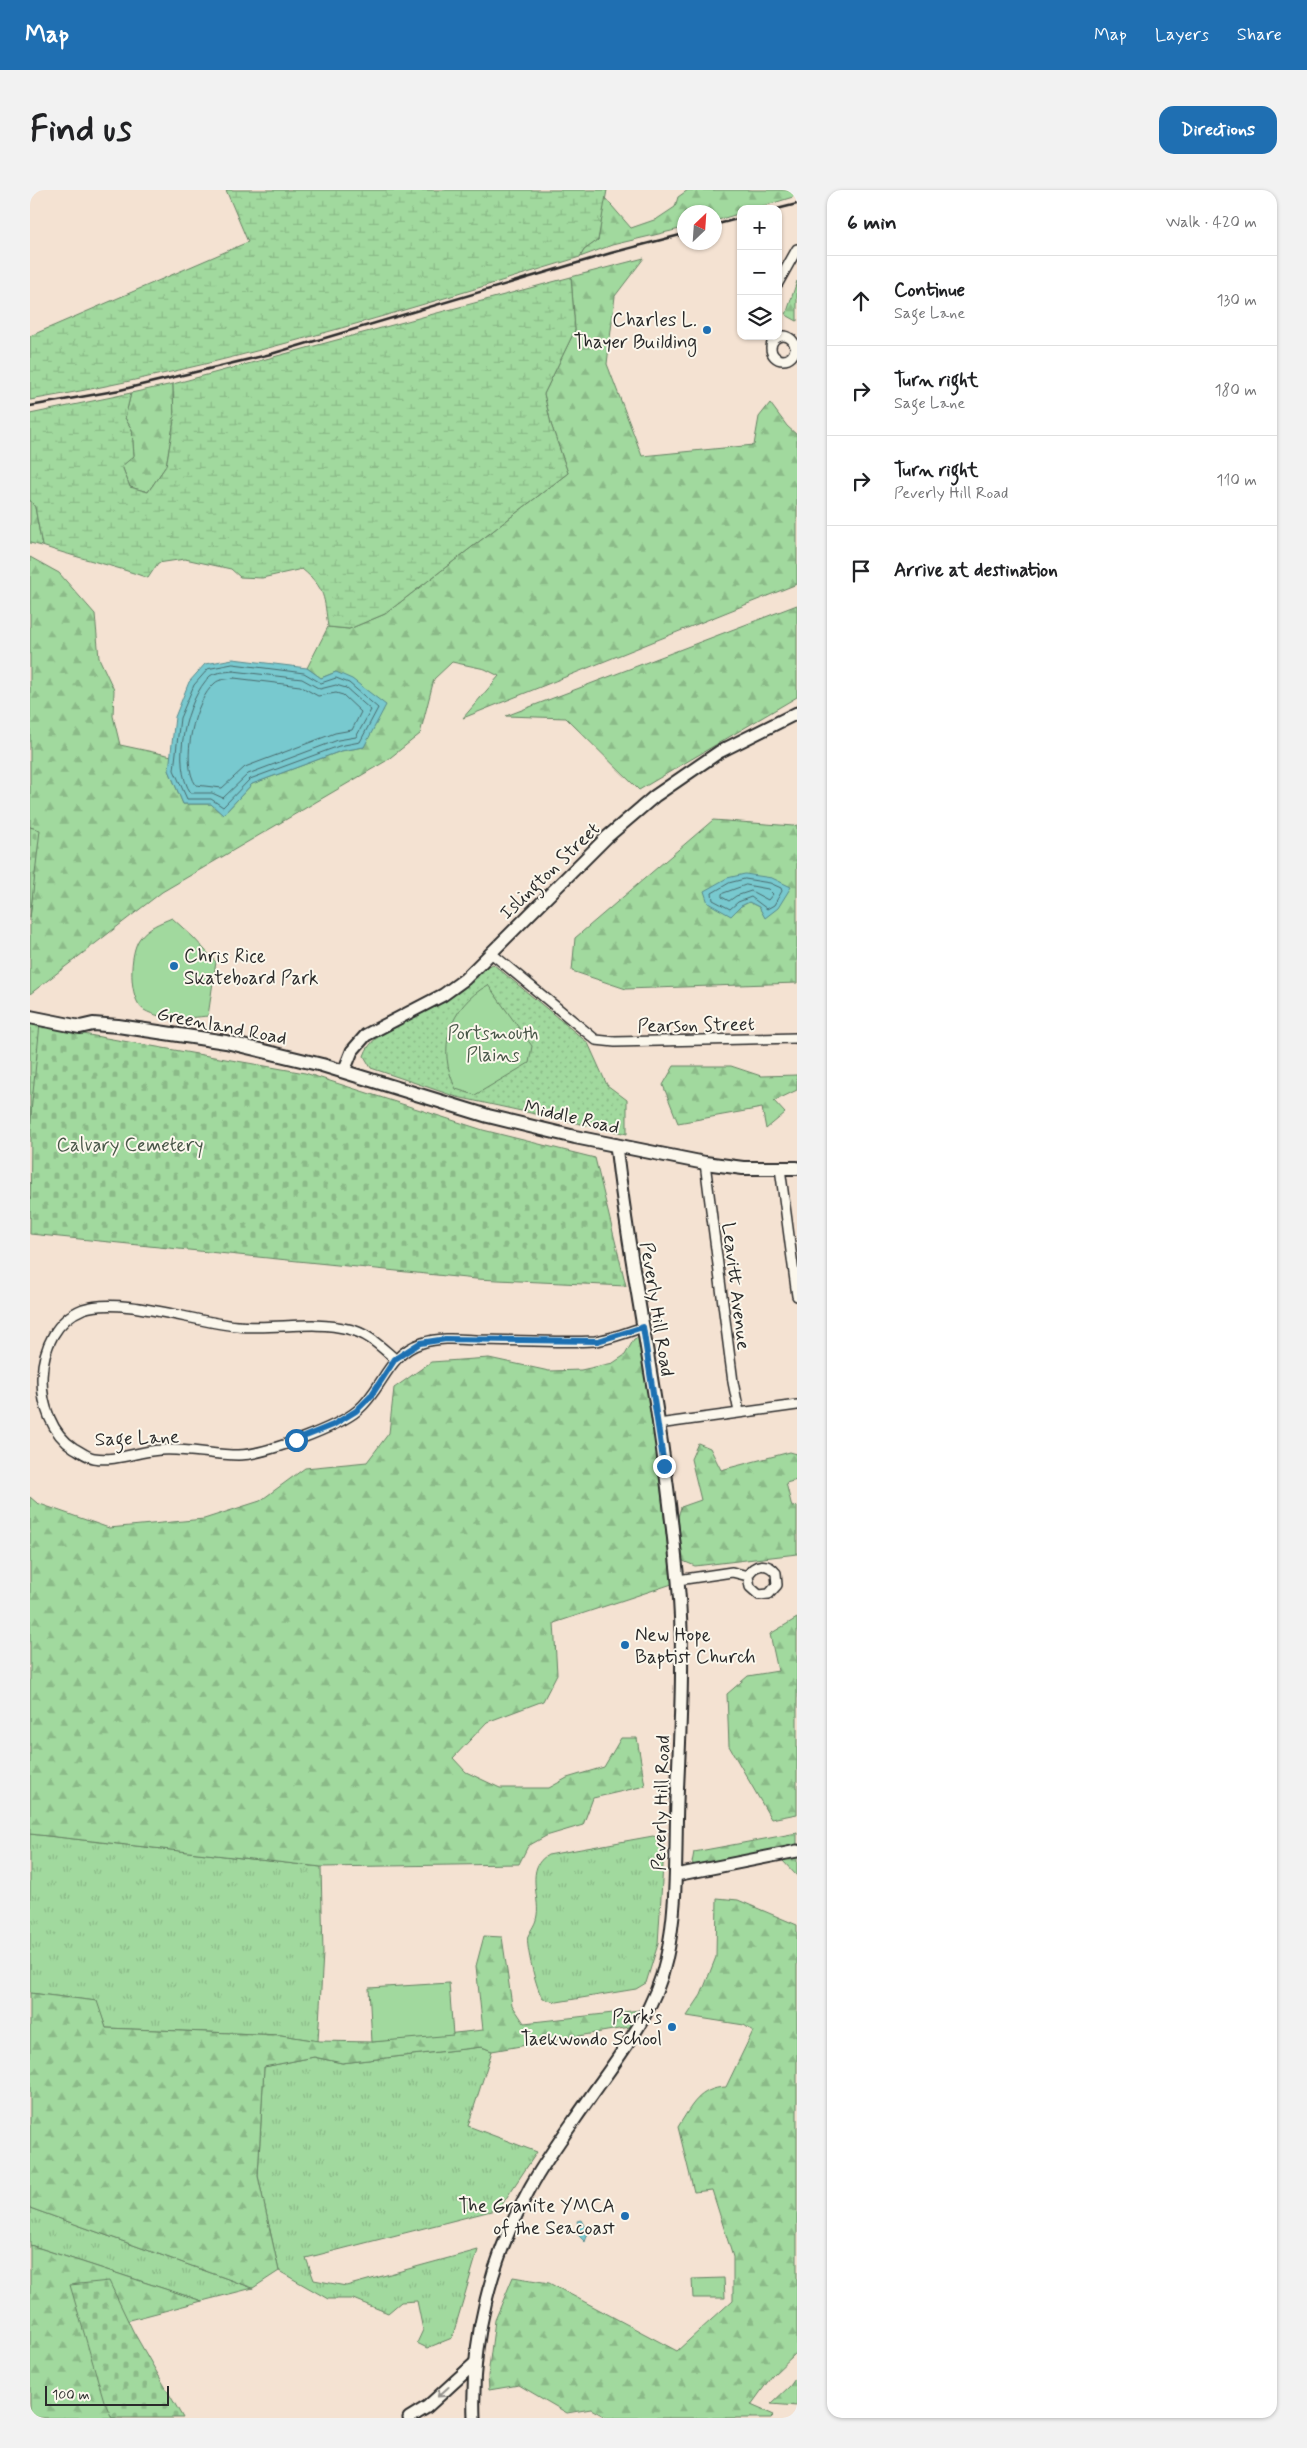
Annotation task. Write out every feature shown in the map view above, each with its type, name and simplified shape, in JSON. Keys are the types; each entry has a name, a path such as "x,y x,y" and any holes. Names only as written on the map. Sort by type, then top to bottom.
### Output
{"main road":[{"name":"Greenland Road","path":"31,1012 82,1019 93,1024 149,1030 226,1042 344,1071"},
{"name":"Middle Road","path":"344,1071 488,1116 616,1145 705,1163 744,1168 797,1168"}],"street":[{"path":"782,276 797,249"},
{"name":"Islington Street","path":"344,1071 352,1051 366,1035 448,992 465,979 607,837 655,796 719,752 797,713"},
{"name":"Pearson Street","path":"490,953 596,1040 615,1042 797,1038"},
{"name":"Peverly Hill Road","path":"474,2418 475,2363 486,2298 516,2216 545,2162 646,2014 658,1987 666,1959 671,1930 676,1875 681,1677 678,1580 658,1424 632,1268 616,1145"},
{"name":"Leavitt Avenue","path":"705,1163 733,1382 739,1412"},
{"path":"780,1168 797,1296"},
{"name":"Sage Lane","path":"395,1359 372,1339 360,1332 346,1328 240,1326 117,1305 93,1306 62,1319 52,1331 36,1360 35,1375 39,1405 43,1418 64,1443 92,1458 128,1456 160,1450 240,1455 254,1454 296,1440 348,1418 371,1396 395,1359 405,1350 432,1341 598,1341 643,1327"},
{"path":"658,1424 797,1405"},
{"path":"678,1580 732,1572 748,1576"},
{"path":"676,1875 797,1851"},
{"path":"408,2418 427,2407 475,2363"}],"green space":[{"path":"226,190 607,190 598,240 584,250 580,257 307,338 238,356 100,387 30,400 30,336 248,242"},
{"path":"688,190 797,190 793,197 767,205 737,205 737,214 722,219 722,205 677,205 677,230 612,245 580,257 584,250 598,240 605,198 631,228 657,219 675,207 678,197"},
{"path":"644,258 615,296 607,364 642,456 754,445 759,417 770,403 787,426 797,435 797,584 463,718 499,676 485,669 452,662 434,679 420,734 386,761 162,892 30,994 30,918 39,830 30,827 30,557 59,573 95,614 99,658 114,690 113,716 120,745 172,756 169,770 183,804 211,804 223,815 252,784 341,751 364,747 336,672 321,678 307,668 328,627 349,629 385,614 568,473 551,424 544,394 575,330 571,277"},
{"path":"571,277 575,330 544,394 551,424 568,473 385,614 349,629 328,627 326,608 320,588 302,569 262,578 240,577 231,569 185,559 158,563 148,578 42,546 35,507 30,500 30,414 131,393 125,418 132,430 134,456 122,466 130,487 148,492 166,466 174,421 173,384"},
{"path":"797,281 797,321 786,315"},
{"path":"173,384 174,421 166,466 148,492 130,487 122,466 134,455 132,430 125,418 131,393"},
{"path":"30,500 35,507 42,546 30,543"},
{"path":"797,605 797,697 639,790 566,718 506,716"},
{"path":"713,820 797,825 797,983 626,989 572,971 575,938","holes":["772,878 765,917 759,907 749,902 741,906"]},
{"path":"30,827 40,830 30,918"},
{"name":"Chris Rice Skateboard Park","path":"172,918 216,962 208,1016 176,1018 159,1016 144,1010 139,1005 135,996 132,964 136,945 147,931"},
{"name":"Portsmouth Plains","path":"493,964 588,1043 607,1085 627,1100 627,1134 457,1097 371,1068 364,1056 370,1045 379,1036 391,1027 458,993 483,970"},
{"path":"488,985 532,1046 529,1063 475,1095 456,1089 447,1059 447,1044 455,1017 475,994"},
{"path":"32,1023 40,1024 30,1122 30,1025"},
{"name":"Calvary Cemetery","path":"32,1025 305,1073 483,1130 595,1158 626,1286 476,1279 30,1234"},
{"path":"674,1066 731,1066 761,1076 797,1075 797,1090 774,1101 785,1113 766,1129 762,1108 678,1123 663,1085"},
{"path":"639,1337 649,1388 672,1584 554,1623 557,1674 543,1701 487,1722 453,1758 466,1772 500,1788 549,1788 567,1778 604,1767 621,1738 637,1738 645,1786 593,1798 583,1825 546,1836 528,1846 519,1864 321,1867 30,1834 30,1497 37,1503 109,1528 204,1519 260,1501 305,1468 367,1462 389,1433 394,1388 431,1362 489,1358 549,1371 581,1370 613,1363 625,1355 634,1339"},
{"path":"698,1443 710,1448 721,1470 790,1452 797,1454 797,1480 786,1483 792,1507 797,1506 797,1554 695,1566 683,1561 678,1517 681,1507 701,1500 691,1459"},
{"path":"797,1618 797,1814 771,1819 729,1746 727,1694 748,1676 778,1671 770,1634"},
{"path":"797,1833 797,1847 698,1867 692,1863 694,1852"},
{"path":"30,1834 321,1867 323,1953 318,2041 281,2035 106,2028 96,2001 30,1993"},
{"path":"653,1836 662,1839 664,1849 658,1944 646,1983 636,1989 557,2002 543,1999 535,1978 528,1941 528,1936 535,1924 537,1915 535,1875 541,1860 548,1855"},
{"path":"797,1858 797,1876 782,1860"},
{"path":"717,1898 738,1900 797,1925 797,2352 772,2376 751,2405 774,2415 771,2418 607,2418 591,2409 567,2413 519,2385 489,2390 488,2376 495,2320 513,2277 549,2283 677,2351 733,2300 733,2257 712,2190 694,2192 678,2127 692,2105 703,2094 717,2088 726,2087 753,2031 744,2025 687,2016 701,1995 716,1957"},
{"path":"484,1936 502,1937 512,2005 524,2023 640,2010 630,2027 492,2051 482,2047 342,2063 314,2057 264,2067 258,2176 279,2271 253,2288 30,2208 30,1993 97,2001 106,2028 281,2035 319,2041 372,2042 483,2030 476,1966"},
{"path":"449,1983 453,2035 372,2042 369,1988"},
{"path":"482,2047 492,2051 468,2126 537,2152 499,2209 306,2258 314,2280 346,2286 478,2250 452,2338 427,2348 417,2343 423,2330 417,2301 401,2302 388,2313 353,2299 328,2299 279,2271 258,2176 264,2067 314,2057 342,2063"},
{"path":"30,2208 253,2288 202,2301 30,2245"},
{"path":"30,2245 202,2301 96,2329 123,2418 30,2418"},
{"path":"724,2278 725,2298 693,2298 692,2279"},
{"path":"109,2281 133,2331 183,2418 112,2418 104,2401 70,2285"},
{"path":"797,2376 797,2406 771,2404 790,2386"}],"water":[{"path":"233,659 307,668 321,678 336,672 352,679 386,705 364,747 341,751 252,784 223,815 211,804 183,804 169,770 175,717 189,682 205,664"},
{"path":"745,874 772,878 791,887 778,908 765,918 759,907 749,902 741,906 731,916 708,903 704,891 727,878"},
{"path":"581,2220 588,2233 585,2242 576,2233 579,2228 577,2221"}],"railway":[{"path":"782,208 797,204"},
{"path":"722,223 737,219"},
{"path":"30,406 120,390 271,354 611,253 677,236"}],"place":[{"name":"Charles L. Thayer Building","path":"707,330"},
{"name":"Chris Rice Skateboard Park","path":"174,966"},
{"name":"New Hope Baptist Church","path":"625,1645"},
{"name":"Park’s Taekwondo School","path":"672,2027"},
{"name":"The Granite YMCA of the Seacoast","path":"625,2216"}],"route":[{"path":"296,1440 348,1418 371,1396 395,1359 405,1350 420,1343 446,1339 598,1341 643,1327 664,1466"}]}
